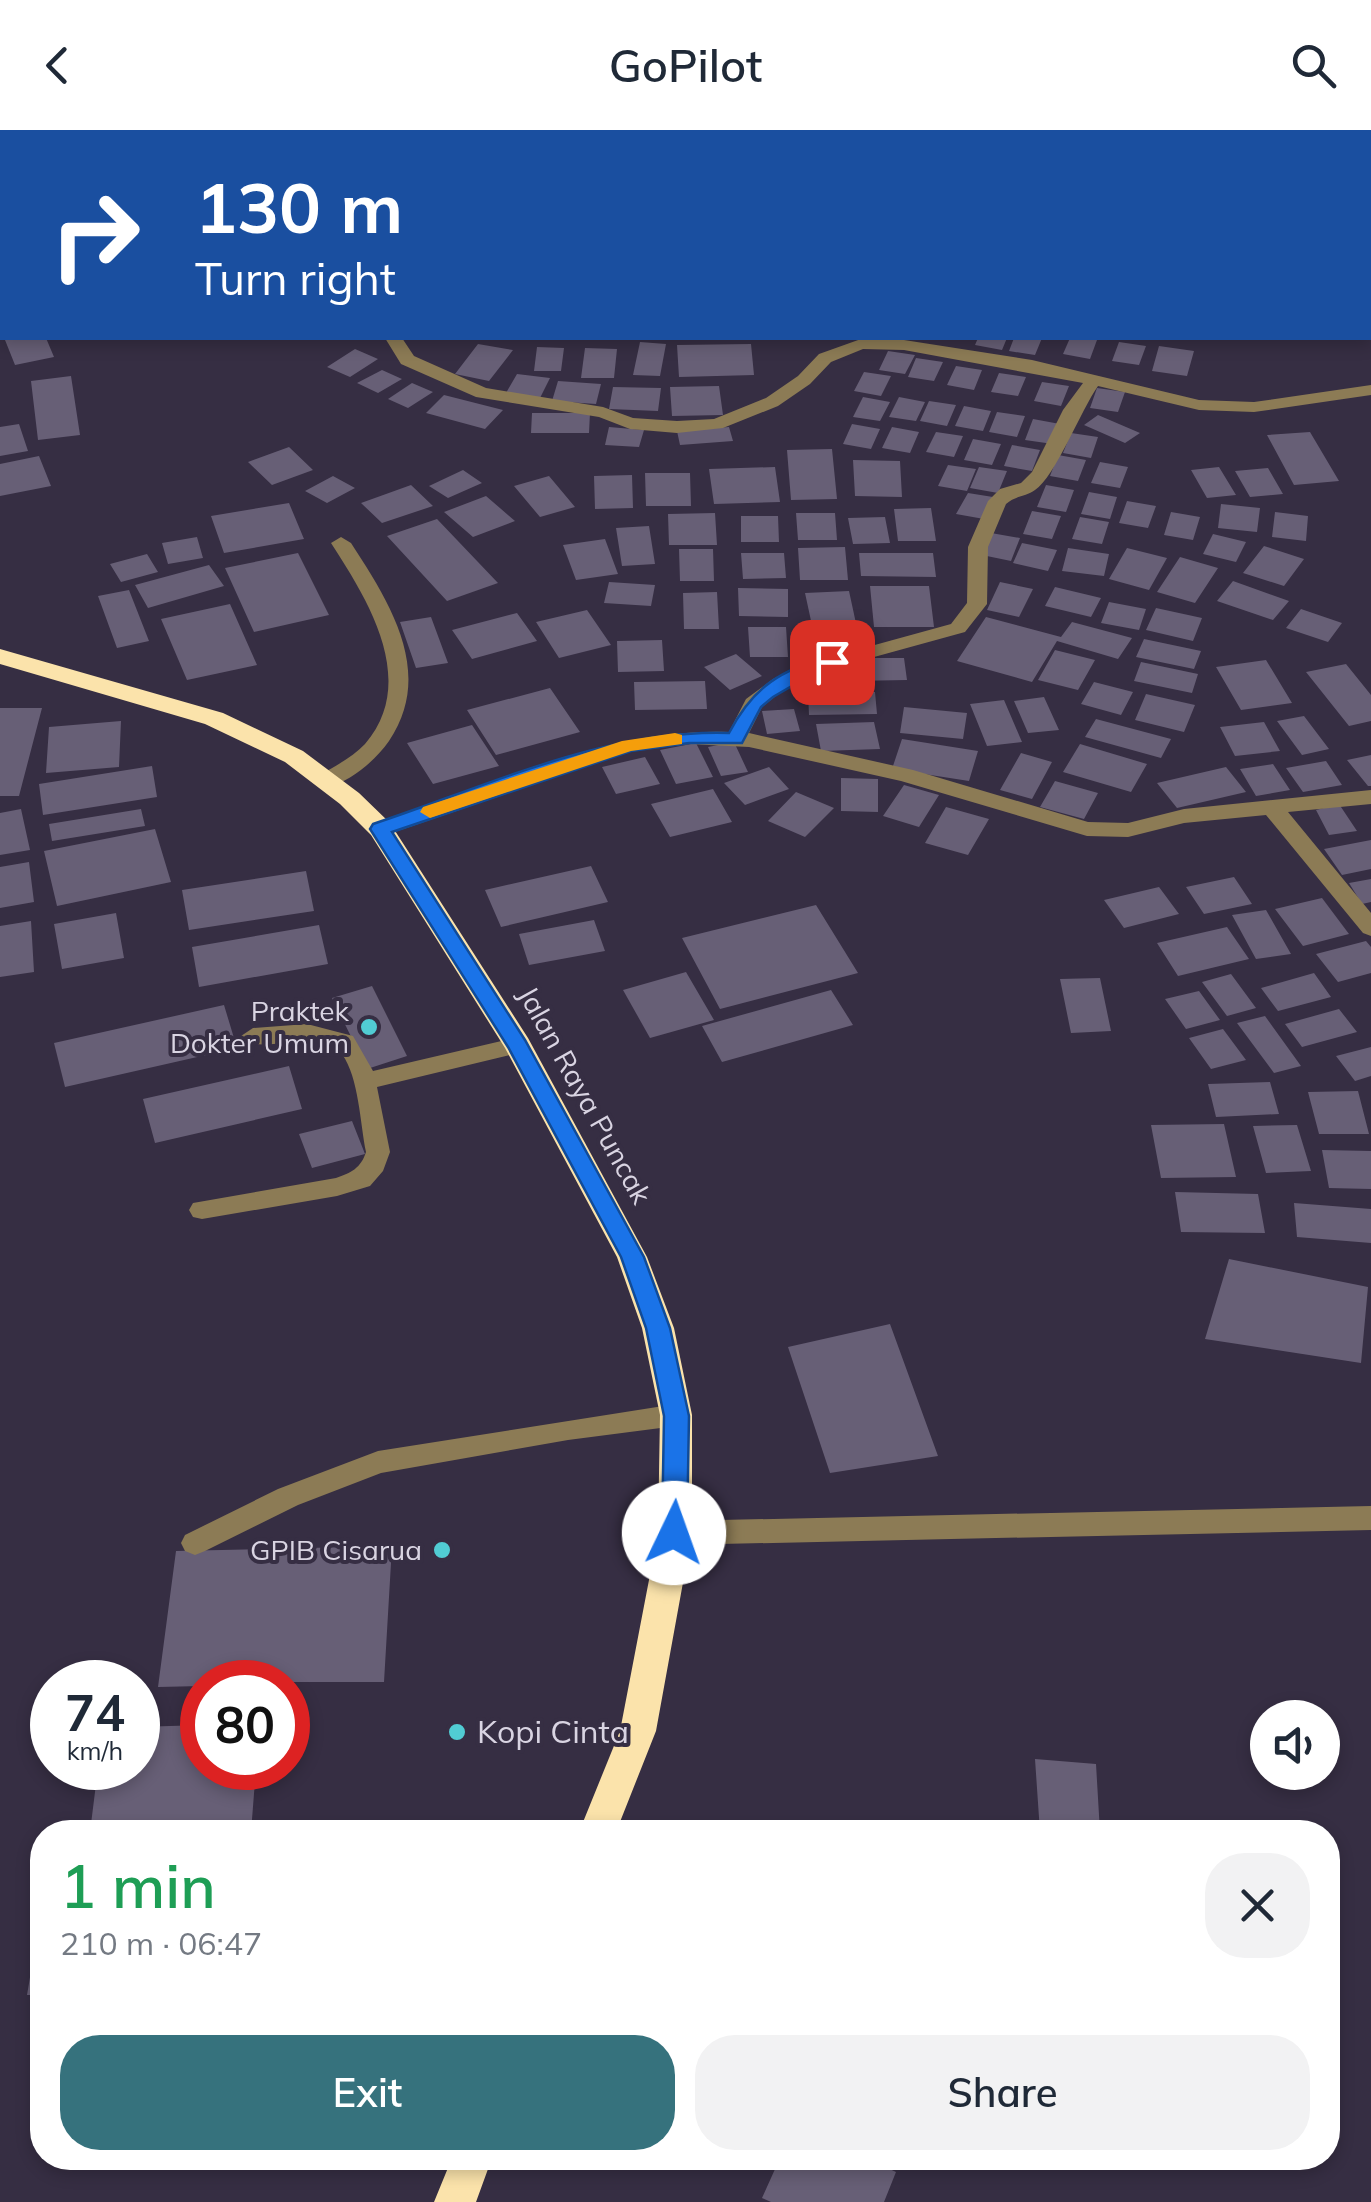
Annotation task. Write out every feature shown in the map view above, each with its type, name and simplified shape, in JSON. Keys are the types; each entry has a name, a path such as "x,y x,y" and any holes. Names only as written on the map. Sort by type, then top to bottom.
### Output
{"highway":[{"name":"Jalan Raya Puncak","path":"0,656 219,722 263,742 328,780 380,829 518,1045 632,1257 658,1328 676,1416 674,1533 638,1731 603,1820"},
{"path":"455,2202 467,2170"}],"street":[{"path":"395,340 408,360 482,393 603,412 630,424 677,428 737,418 794,388 825,358 862,344 904,345 1095,378 1199,405 1234,408 1371,390"},
{"path":"736,739 753,704 780,683 809,668 958,628 977,604 978,547 998,501 1006,493 1028,487 1040,474 1072,410 1095,378"},
{"path":"328,780 370,751 387,730 399,701 400,683 394,642 384,613 341,543"},
{"path":"380,829 628,745 689,738 736,739 972,792 1088,829 1128,830 1184,816 1371,797"},
{"path":"1270,805 1371,928"},
{"path":"202,1210 337,1188 362,1179 374,1165 378,1152 364,1082 353,1050 336,1036 253,1036"},
{"path":"364,1082 518,1045"},
{"path":"196,1543 288,1498 378,1462 568,1429 676,1416"},
{"path":"674,1533 1371,1518"}],"building":[{"path":"5,340 47,340 54,357 15,365"},
{"path":"977,340 1006,340 1002,350 975,345"},
{"path":"1013,340 1041,340 1035,355 1009,351"},
{"path":"1069,340 1097,340 1090,359 1063,354"},
{"path":"640,342 666,344 660,376 633,375"},
{"path":"1119,342 1146,346 1139,365 1112,361"},
{"path":"478,344 513,350 489,381 455,374"},
{"path":"751,344 754,375 679,377 677,345"},
{"path":"1159,346 1194,351 1187,376 1152,371"},
{"path":"537,347 564,348 561,371 534,371"},
{"path":"585,348 617,349 614,378 581,378"},
{"path":"355,349 378,359 350,377 327,367"},
{"path":"888,351 915,355 905,374 879,370"},
{"path":"916,358 943,362 934,381 908,377"},
{"path":"956,366 982,370 974,390 947,385"},
{"path":"382,370 402,379 378,393 357,383"},
{"path":"864,372 891,376 881,396 854,391"},
{"path":"999,373 1026,377 1018,396 991,392"},
{"path":"517,374 550,378 540,398 506,393"},
{"path":"71,376 80,435 38,440 31,381"},
{"path":"558,381 601,384 596,404 552,401"},
{"path":"1042,382 1069,386 1061,406 1034,401"},
{"path":"412,383 433,392 408,408 388,399"},
{"path":"719,386 723,415 672,416 670,387"},
{"path":"613,387 661,388 658,411 609,409"},
{"path":"1097,388 1125,392 1118,412 1090,408"},
{"path":"444,395 503,410 485,429 426,413"},
{"path":"863,397 890,402 880,421 853,417"},
{"path":"899,397 925,402 916,421 889,417"},
{"path":"929,401 956,405 947,426 920,421"},
{"path":"964,406 991,411 983,431 955,426"},
{"path":"997,412 1025,416 1017,437 989,432"},
{"path":"532,413 590,413 589,433 531,433"},
{"path":"1098,415 1140,433 1125,443 1084,425"},
{"path":"1033,419 1060,424 1053,444 1025,440"},
{"path":"19,424 28,451 0,456 0,427"},
{"path":"852,424 880,429 871,449 843,444"},
{"path":"609,427 644,430 639,447 605,445"},
{"path":"729,427 733,441 680,445 677,431"},
{"path":"892,427 919,432 910,453 882,448"},
{"path":"936,432 963,436 954,457 926,452"},
{"path":"1310,432 1339,481 1294,485 1267,435"},
{"path":"1071,433 1098,437 1091,458 1063,453"},
{"path":"973,439 1001,444 992,465 964,460"},
{"path":"1012,445 1040,450 1032,471 1004,466"},
{"path":"289,447 313,470 272,485 248,462"},
{"path":"832,449 837,499 791,500 787,450"},
{"path":"1058,455 1086,460 1078,481 1050,476"},
{"path":"39,456 51,486 0,496 0,464"},
{"path":"853,460 900,461 902,497 855,496"},
{"path":"1100,462 1128,467 1120,488 1091,483"},
{"path":"948,465 976,469 967,491 938,486"},
{"path":"775,467 780,502 714,504 709,469"},
{"path":"979,467 1007,471 998,493 970,488"},
{"path":"1219,467 1236,495 1207,498 1191,470"},
{"path":"1268,468 1283,494 1250,497 1235,471"},
{"path":"463,470 482,483 448,498 429,486"},
{"path":"645,473 690,473 691,506 646,506"},
{"path":"632,475 633,508 595,509 594,476"},
{"path":"333,476 355,488 327,503 305,491"},
{"path":"549,476 575,507 540,517 514,486"},
{"path":"411,485 433,506 382,523 361,503"},
{"path":"1046,485 1074,490 1066,512 1037,507"},
{"path":"1089,492 1117,497 1110,519 1081,514"},
{"path":"968,493 993,497 984,519 956,514"},
{"path":"486,496 515,521 473,537 444,512"},
{"path":"1127,501 1156,506 1148,528 1119,523"},
{"path":"289,503 304,539 224,553 211,516"},
{"path":"1221,504 1260,508 1257,532 1218,528"},
{"path":"931,508 936,541 898,541 894,509"},
{"path":"1032,511 1061,516 1052,539 1023,534"},
{"path":"1171,512 1200,517 1193,540 1164,535"},
{"path":"1275,512 1308,516 1306,541 1272,537"},
{"path":"715,513 717,545 669,545 668,514"},
{"path":"796,513 835,513 837,540 798,540"},
{"path":"741,516 778,516 779,542 741,542"},
{"path":"885,517 890,543 853,544 848,518"},
{"path":"1080,517 1109,522 1102,544 1072,539"},
{"path":"437,519 498,583 447,601 387,536"},
{"path":"649,526 655,564 622,566 616,528"},
{"path":"991,533 1020,538 1011,561 982,555"},
{"path":"1213,534 1246,542 1236,562 1203,554"},
{"path":"197,537 203,558 168,564 162,543"},
{"path":"605,539 618,574 576,580 563,545"},
{"path":"1022,543 1057,550 1048,571 1013,563"},
{"path":"1264,546 1304,559 1284,586 1243,573"},
{"path":"845,547 848,580 800,580 798,548"},
{"path":"1068,548 1109,554 1104,576 1062,571"},
{"path":"1127,548 1167,558 1149,590 1109,579"},
{"path":"679,549 713,549 714,581 680,581"},
{"path":"298,553 329,615 254,632 225,568"},
{"path":"741,553 784,553 786,578 743,579"},
{"path":"859,553 933,553 936,577 861,576"},
{"path":"147,554 158,572 121,582 110,564"},
{"path":"1180,557 1218,568 1195,603 1157,592"},
{"path":"209,565 224,586 148,608 135,585"},
{"path":"1233,581 1289,601 1273,620 1217,601"},
{"path":"609,582 655,585 651,606 604,603"},
{"path":"1000,582 1033,589 1019,617 987,610"},
{"path":"870,586 929,586 934,627 874,627"},
{"path":"1055,587 1101,598 1091,617 1045,606"},
{"path":"738,588 788,589 788,617 739,616"},
{"path":"129,590 149,641 117,648 98,596"},
{"path":"849,591 857,628 813,630 805,593"},
{"path":"717,592 719,629 684,629 683,593"},
{"path":"1109,602 1146,609 1139,630 1101,623"},
{"path":"230,604 257,665 187,680 161,619"},
{"path":"1156,608 1202,618 1193,641 1146,630"},
{"path":"1301,609 1342,623 1328,642 1286,628"},
{"path":"587,610 611,645 559,658 536,622"},
{"path":"517,613 537,641 472,659 452,630"},
{"path":"431,617 448,663 416,668 400,622"},
{"path":"986,617 1061,637 1072,622 1132,638 1118,659 1057,641 1032,682 957,661"},
{"path":"748,627 786,627 788,657 750,657"},
{"path":"857,634 859,652 806,653 804,635"},
{"path":"1144,639 1201,651 1194,669 1136,657"},
{"path":"662,640 664,671 618,672 617,641"},
{"path":"1055,650 1095,660 1078,690 1038,680"},
{"path":"736,654 762,676 730,690 704,667"},
{"path":"850,658 904,658 907,680 852,681"},
{"path":"1266,660 1292,703 1241,710 1216,667"},
{"path":"1141,662 1198,674 1192,693 1134,681"},
{"path":"1346,664 1371,695 1371,721 1349,726 1306,672"},
{"path":"705,681 707,709 635,710 634,682"},
{"path":"1094,682 1133,692 1121,715 1081,704"},
{"path":"550,688 580,732 496,755 467,710"},
{"path":"808,692 875,692 877,714 809,715"},
{"path":"1146,694 1195,705 1184,732 1135,720"},
{"path":"1044,697 1059,730 1028,733 1014,701"},
{"path":"1004,700 1022,742 987,746 970,704"},
{"path":"904,707 967,713 963,739 900,733"},
{"path":"0,708 42,708 19,796 0,796"},
{"path":"794,709 800,731 767,734 762,711"},
{"path":"1304,716 1329,749 1302,755 1277,721"},
{"path":"1096,719 1171,739 1161,758 1085,737"},
{"path":"121,721 119,767 46,773 49,727"},
{"path":"874,722 880,749 821,751 816,724"},
{"path":"1264,722 1280,751 1235,756 1220,727"},
{"path":"472,725 499,766 433,784 407,743"},
{"path":"902,739 978,751 969,781 892,769"},
{"path":"734,742 748,772 721,776 708,747"},
{"path":"696,743 713,777 676,784 660,750"},
{"path":"1080,744 1147,764 1131,792 1063,772"},
{"path":"1021,753 1052,762 1032,799 1000,790"},
{"path":"1371,755 1371,786 1368,786 1347,760"},
{"path":"645,757 660,784 616,794 602,767"},
{"path":"1326,761 1342,785 1303,792 1286,768"},
{"path":"1273,764 1290,790 1256,796 1240,769"},
{"path":"152,766 157,797 43,815 39,784"},
{"path":"769,767 789,789 745,805 724,783"},
{"path":"1226,767 1246,792 1177,808 1157,783"},
{"path":"841,778 878,779 878,812 841,811"},
{"path":"1055,781 1098,793 1084,819 1040,807"},
{"path":"904,785 939,795 919,827 883,816"},
{"path":"713,789 732,822 670,837 651,804"},
{"path":"796,792 834,808 805,837 768,821"},
{"path":"1339,804 1357,831 1329,835 1316,810"},
{"path":"946,807 989,819 968,855 925,843"},
{"path":"21,809 30,850 0,855 0,813"},
{"path":"141,809 145,826 52,841 49,824"},
{"path":"155,829 171,882 57,906 44,851"},
{"path":"1371,840 1371,869 1342,875 1324,849"},
{"path":"29,862 34,902 0,908 0,867"},
{"path":"591,866 608,902 501,927 485,890"},
{"path":"306,871 314,911 189,930 182,890"},
{"path":"1234,877 1252,904 1204,914 1186,887"},
{"path":"1371,879 1371,902 1362,904 1349,883"},
{"path":"1159,887 1179,914 1124,928 1104,900"},
{"path":"1322,898 1349,934 1303,946 1275,909"},
{"path":"816,905 858,973 720,1009 682,938"},
{"path":"1266,910 1291,954 1256,959 1232,915"},
{"path":"116,913 124,958 62,969 54,924"},
{"path":"594,920 605,951 529,965 519,934"},
{"path":"31,921 34,972 0,977 0,926"},
{"path":"319,925 328,964 199,987 192,947"},
{"path":"1227,927 1249,959 1178,976 1157,943"},
{"path":"1366,941 1371,947 1371,973 1338,982 1316,954"},
{"path":"686,972 714,1020 650,1038 623,990"},
{"path":"1314,973 1331,997 1278,1011 1261,988"},
{"path":"1231,974 1256,1008 1227,1016 1202,982"},
{"path":"1100,978 1111,1031 1071,1033 1060,979"},
{"name":"Praktek Dokter Umum","path":"372,986 407,1056 367,1069 332,998"},
{"path":"831,990 853,1025 722,1062 702,1026"},
{"path":"1199,991 1220,1020 1186,1029 1165,999"},
{"path":"224,1005 237,1048 65,1087 54,1043"},
{"path":"1339,1009 1357,1032 1302,1047 1285,1024"},
{"path":"1265,1016 1301,1066 1274,1073 1237,1023"},
{"path":"1223,1029 1246,1060 1211,1069 1189,1038"},
{"path":"1371,1047 1371,1076 1355,1081 1336,1056"},
{"path":"289,1066 302,1109 155,1143 143,1099"},
{"path":"1270,1082 1279,1114 1216,1117 1208,1084"},
{"path":"1358,1091 1369,1134 1319,1134 1308,1092"},
{"path":"352,1121 365,1154 312,1168 299,1134"},
{"path":"1224,1124 1236,1177 1161,1178 1151,1125"},
{"path":"1297,1125 1311,1171 1266,1173 1253,1126"},
{"path":"1322,1150 1371,1151 1371,1189 1329,1188"},
{"path":"1175,1192 1258,1194 1265,1233 1181,1232"},
{"path":"1294,1203 1371,1209 1371,1243 1297,1237"},
{"path":"1229,1259 1368,1287 1361,1363 1205,1339"},
{"path":"890,1324 938,1456 830,1473 788,1347"},
{"path":"392,1546 384,1682 310,1682 310,1660 180,1660 180,1686 160,1687 176,1551"},
{"path":"160,1726 180,1726 180,1790 254,1790 252,1820 92,1820 95,1790 160,1790"},
{"path":"1035,1759 1096,1764 1099,1820 1039,1820"},
{"path":"775,2170 896,2172 884,2202 771,2202 762,2198"}],"slow traffic":[{"path":"430,812 628,745 675,739"}],"place":[{"name":"Praktek Dokter Umum","path":"369,1027"},
{"name":"GPIB Cisarua","path":"442,1550"},
{"name":"Kopi Cinta","path":"457,1732"}],"route":[{"path":"674,1533 679,1447 676,1416 658,1328 632,1257 518,1045 380,829 628,745 689,738 736,739 753,704 766,693 809,668 832,662"}]}
